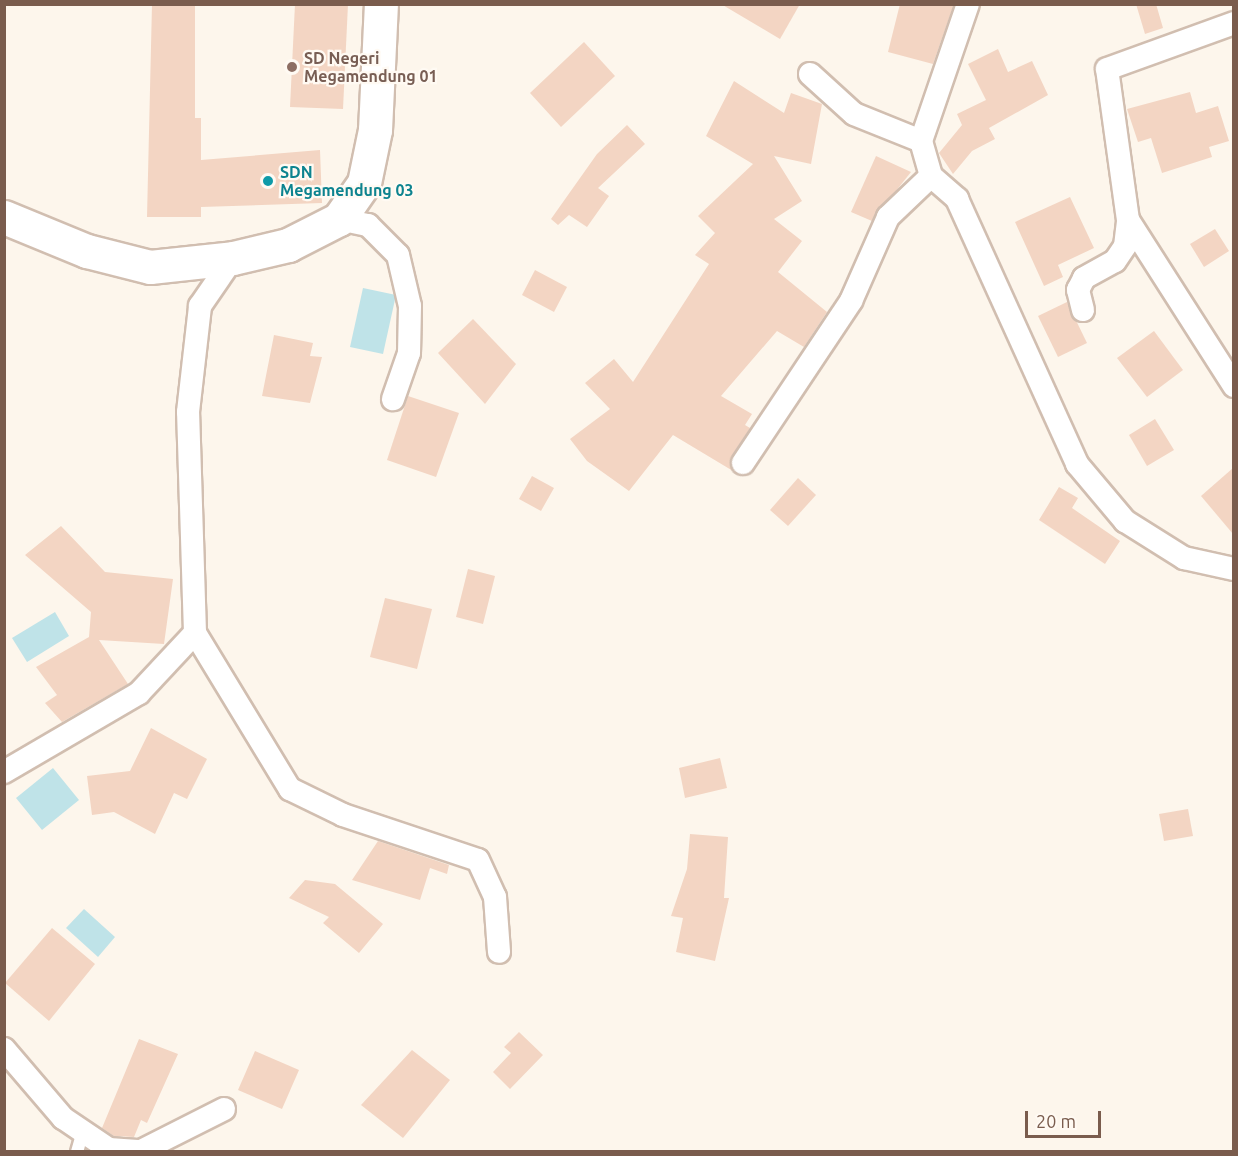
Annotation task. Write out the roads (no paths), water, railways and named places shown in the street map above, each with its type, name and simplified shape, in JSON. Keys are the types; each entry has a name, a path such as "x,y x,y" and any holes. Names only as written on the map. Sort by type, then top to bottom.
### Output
{"street":[{"path":"4,217 87,251 150,267 233,258 288,245 339,219 364,183 375,130 381,4"},
{"path":"968,4 921,141 931,176 957,199 1077,464 1125,521 1161,547 1233,569"},
{"path":"1083,310 1078,290 1084,278 1115,261 1125,246 1128,220 1107,69 1233,23"},
{"path":"810,74 854,114 921,141"},
{"path":"743,463 851,301 888,217 931,176"},
{"path":"339,219 368,225 398,255 410,306 408,353 393,399"},
{"path":"1128,220 1233,386"},
{"path":"233,258 200,306 188,412 195,633 290,789 343,815 478,860 495,897 499,952"},
{"path":"4,772 139,693 195,633"},
{"path":"4,1049 80,1143 109,1149 141,1150 224,1109"}],"water":[{"path":"363,288 396,295 383,354 350,347"},
{"path":"55,612 69,636 27,662 12,638"},
{"path":"53,768 79,800 42,830 16,798"},
{"path":"84,909 115,937 98,957 66,928"}],"place":[{"name":"SD Negeri Megamendung 01","path":"292,67"},
{"name":"SDN Megamendung 03","path":"268,181"}]}
